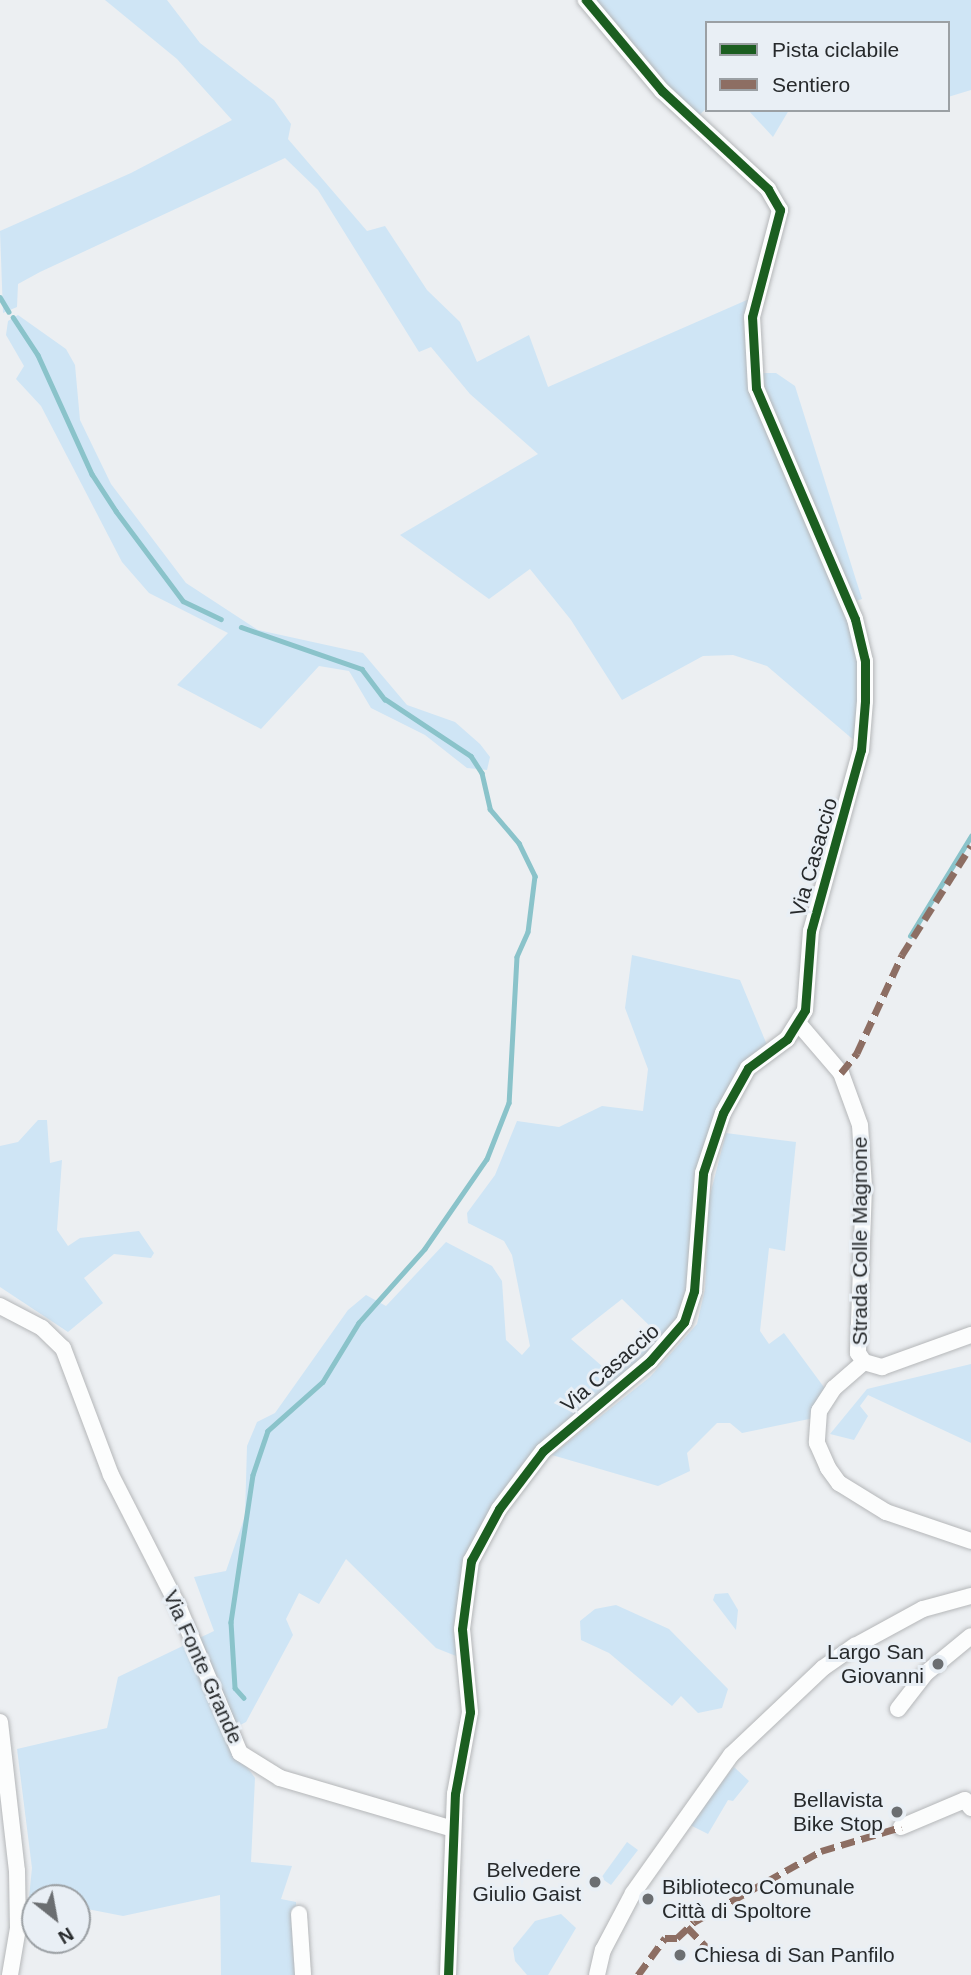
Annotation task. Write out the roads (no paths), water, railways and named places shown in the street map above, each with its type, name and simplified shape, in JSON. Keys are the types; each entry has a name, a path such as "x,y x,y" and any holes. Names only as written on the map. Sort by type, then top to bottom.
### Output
{"street":[{"name":"Via Casaccio","path":"453,1829 470,1712 462,1629 471,1561 499,1509 543,1451 650,1362 684,1322 694,1290 703,1173 723,1113 748,1068 799,1024 822,875 861,750 865,661 855,619 756,388 752,317 780,210 768,190 662,91 586,0"},
{"name":"Strada Colle Magnone","path":"799,1024 841,1073 860,1125 864,1187 856,1342 864,1362 882,1367 971,1335"},
{"name":"Via Fonte Grande","path":"0,1306 42,1328 63,1348 111,1475 179,1608 232,1741 248,1762 280,1778 453,1829"},
{"path":"864,1362 834,1388 819,1411 817,1443 828,1468 839,1483 886,1512 971,1541"},
{"path":"597,1975 603,1950 633,1893 731,1755 823,1668 892,1624 968,1592"},
{"path":"898,1709 926,1673 971,1636"},
{"path":"0,1723 17,1871 18,1928 10,1975"},
{"path":"901,1827 968,1804"},
{"path":"448,1975 453,1829"},
{"path":"299,1914 303,1975"}],"waterway":[{"path":"0,297 9,312"},
{"path":"13,317 38,355 92,474 116,511 183,601 221,619"},
{"path":"241,627 362,669 385,699 471,756 482,773 490,809 519,843 535,876 528,932 517,957 509,1103 487,1159 425,1249 359,1323 323,1382 268,1431 253,1475 231,1622 235,1688 244,1698"},
{"path":"910,936 971,836"}],"place":[{"name":"Largo San Giovanni","path":"938,1664"},
{"name":"Bellavista Bike Stop","path":"897,1812"},
{"name":"Belvedere Giulio Gaist","path":"595,1882"},
{"name":"Biblioteco Comunale Città di Spoltore","path":"648,1899"},
{"name":"Chiesa di San Panfilo","path":"680,1955"}]}
